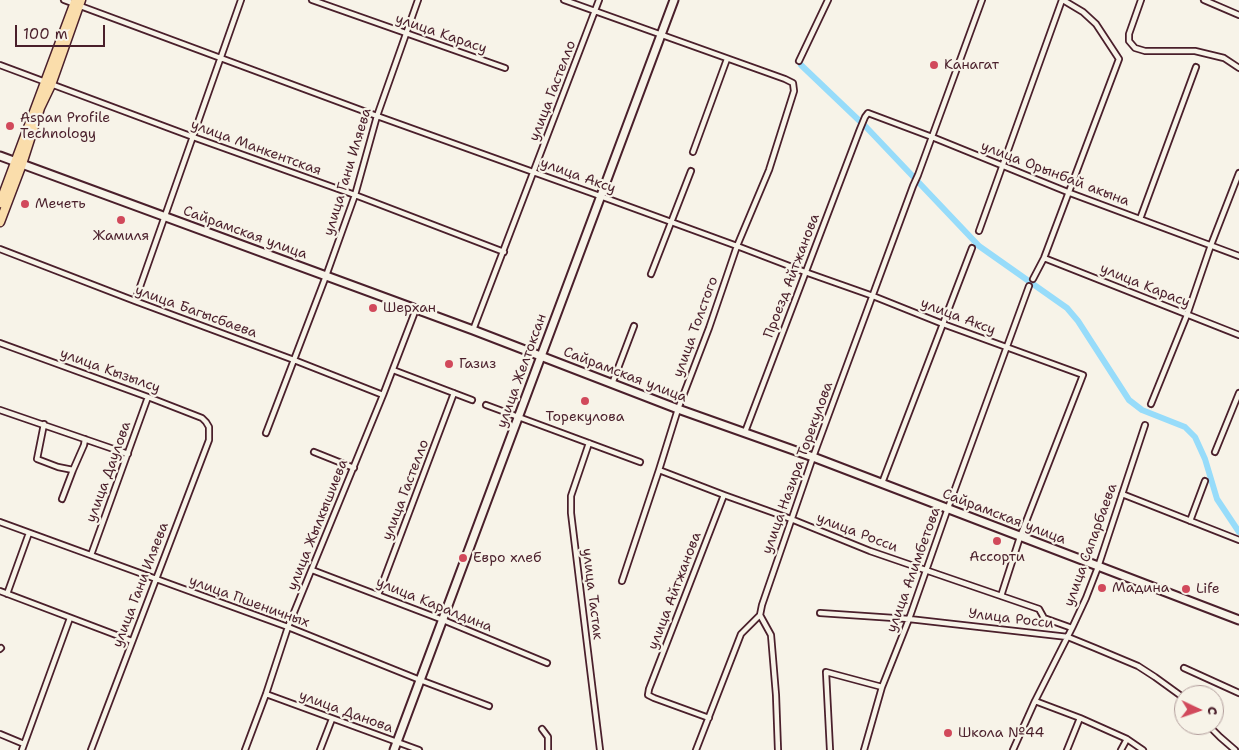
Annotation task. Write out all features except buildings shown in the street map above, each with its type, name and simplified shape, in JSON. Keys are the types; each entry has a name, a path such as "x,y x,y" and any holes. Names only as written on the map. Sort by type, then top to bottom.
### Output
{"main road":[{"name":"улица Желтоксан","path":"394,750 674,0"},
{"path":"0,202 40,108 77,2"},
{"name":"Сайрамская улица","path":"0,156 473,330 678,409 813,456 1239,620"},
{"path":"0,222 18,163"}],"street":[{"name":"улица Аксу","path":"64,0 77,2 377,116 737,246 1083,375 1020,536"},
{"path":"135,301 242,0"},
{"name":"улица Карасу","path":"312,0 505,68"},
{"name":"улица Гани Иляева","path":"266,433 355,195 377,116 418,0"},
{"path":"564,0 727,59 693,152"},
{"name":"улица Гастелло","path":"473,330 599,0"},
{"path":"799,61 828,0"},
{"name":"улица Назира Торекулова","path":"696,750 741,634 760,615 813,456 982,0"},
{"path":"979,231 1062,0 1083,12 1096,24 1120,59 1070,193 1044,258 1033,279"},
{"path":"1141,0 1129,34 1129,41 1135,48 1145,51 1194,51 1224,58 1239,68"},
{"path":"1204,0 1239,15"},
{"name":"улица Толстого","path":"622,581 678,409 709,328 737,246 769,170 794,91 793,83 727,59"},
{"name":"улица Манкентская","path":"0,66 355,195 504,252"},
{"path":"1140,219 1196,67"},
{"name":"улица Орынбай акына","path":"865,117 870,113 1070,193 1239,256"},
{"name":"Проезд Айтжанова","path":"745,432 865,117"},
{"path":"651,274 691,171"},
{"path":"1151,404 1187,315 1239,173"},
{"path":"882,483 972,248"},
{"name":"улица Багысбаева","path":"0,250 384,395"},
{"name":"улица Карасу","path":"1044,258 1239,335"},
{"name":"улица Алимбетова","path":"864,750 882,687 909,619 1029,286"},
{"name":"улица Жылкышиева","path":"245,750 288,628 384,395 416,310"},
{"path":"612,384 634,326"},
{"name":"улица Кызылсу","path":"0,343 202,418 209,427"},
{"path":"393,370 472,400"},
{"name":"улица Гастелло","path":"378,595 454,393"},
{"path":"1215,452 1239,394"},
{"name":"улица Даулова","path":"91,555 148,397"},
{"path":"486,405 640,462"},
{"path":"0,410 128,454"},
{"path":"44,424 37,458 58,467 73,470"},
{"name":"улица Сапарбаева","path":"1013,750 1035,701 1068,637 1098,566 1145,425"},
{"name":"улица Гани Иляева","path":"91,750 209,440 209,427"},
{"path":"62,499 85,439"},
{"name":"улица Тастак","path":"589,443 571,496 571,513 600,750"},
{"path":"314,452 354,468"},
{"name":"улица Росси","path":"659,470 791,519 870,551 1036,608 1044,618 1072,628"},
{"path":"1190,521 1205,481"},
{"path":"1122,494 1239,540"},
{"name":"улица Айтжанова","path":"709,718 654,698 648,694 724,495"},
{"name":"улица Пшеничных","path":"0,522 288,628 489,706"},
{"path":"7,594 29,533"},
{"path":"1001,596 1020,536"},
{"name":"улица Каралдина","path":"312,570 547,662"},
{"path":"0,591 132,641"},
{"name":"Улица Росси","path":"820,613 909,619 1068,637 1138,666 1174,691"},
{"path":"760,615 771,635 778,750"},
{"path":"22,750 70,618"},
{"path":"1184,668 1239,694"},
{"path":"830,750 826,672 882,687"},
{"name":"улица Данова","path":"266,694 419,750"},
{"path":"1035,701 1127,739 1143,750"},
{"path":"1067,750 1080,718"},
{"path":"320,750 332,719"},
{"path":"542,729 548,737 548,750"},
{"path":"0,734 24,744"},
{"path":"1218,735 1235,750"},
{"path":"1121,750 1127,739"}],"waterway":[{"path":"801,65 867,128 979,246 1067,308 1078,321 1129,400 1142,410 1185,427 1195,437 1205,459 1217,499 1239,532"}],"place":[{"name":"Канагат","path":"934,65"},
{"name":"Aspan Profile Technology","path":"10,126"},
{"name":"Мечеть","path":"25,204"},
{"name":"Жамиля","path":"121,220"},
{"name":"Шерхан","path":"373,308"},
{"name":"Газиз","path":"449,364"},
{"name":"Торекулова","path":"585,401"},
{"name":"Ассорти","path":"997,541"},
{"name":"Евро хлеб","path":"463,558"},
{"name":"Мадина","path":"1102,588"},
{"name":"Life","path":"1186,589"},
{"name":"Школа №44","path":"948,733"}]}
